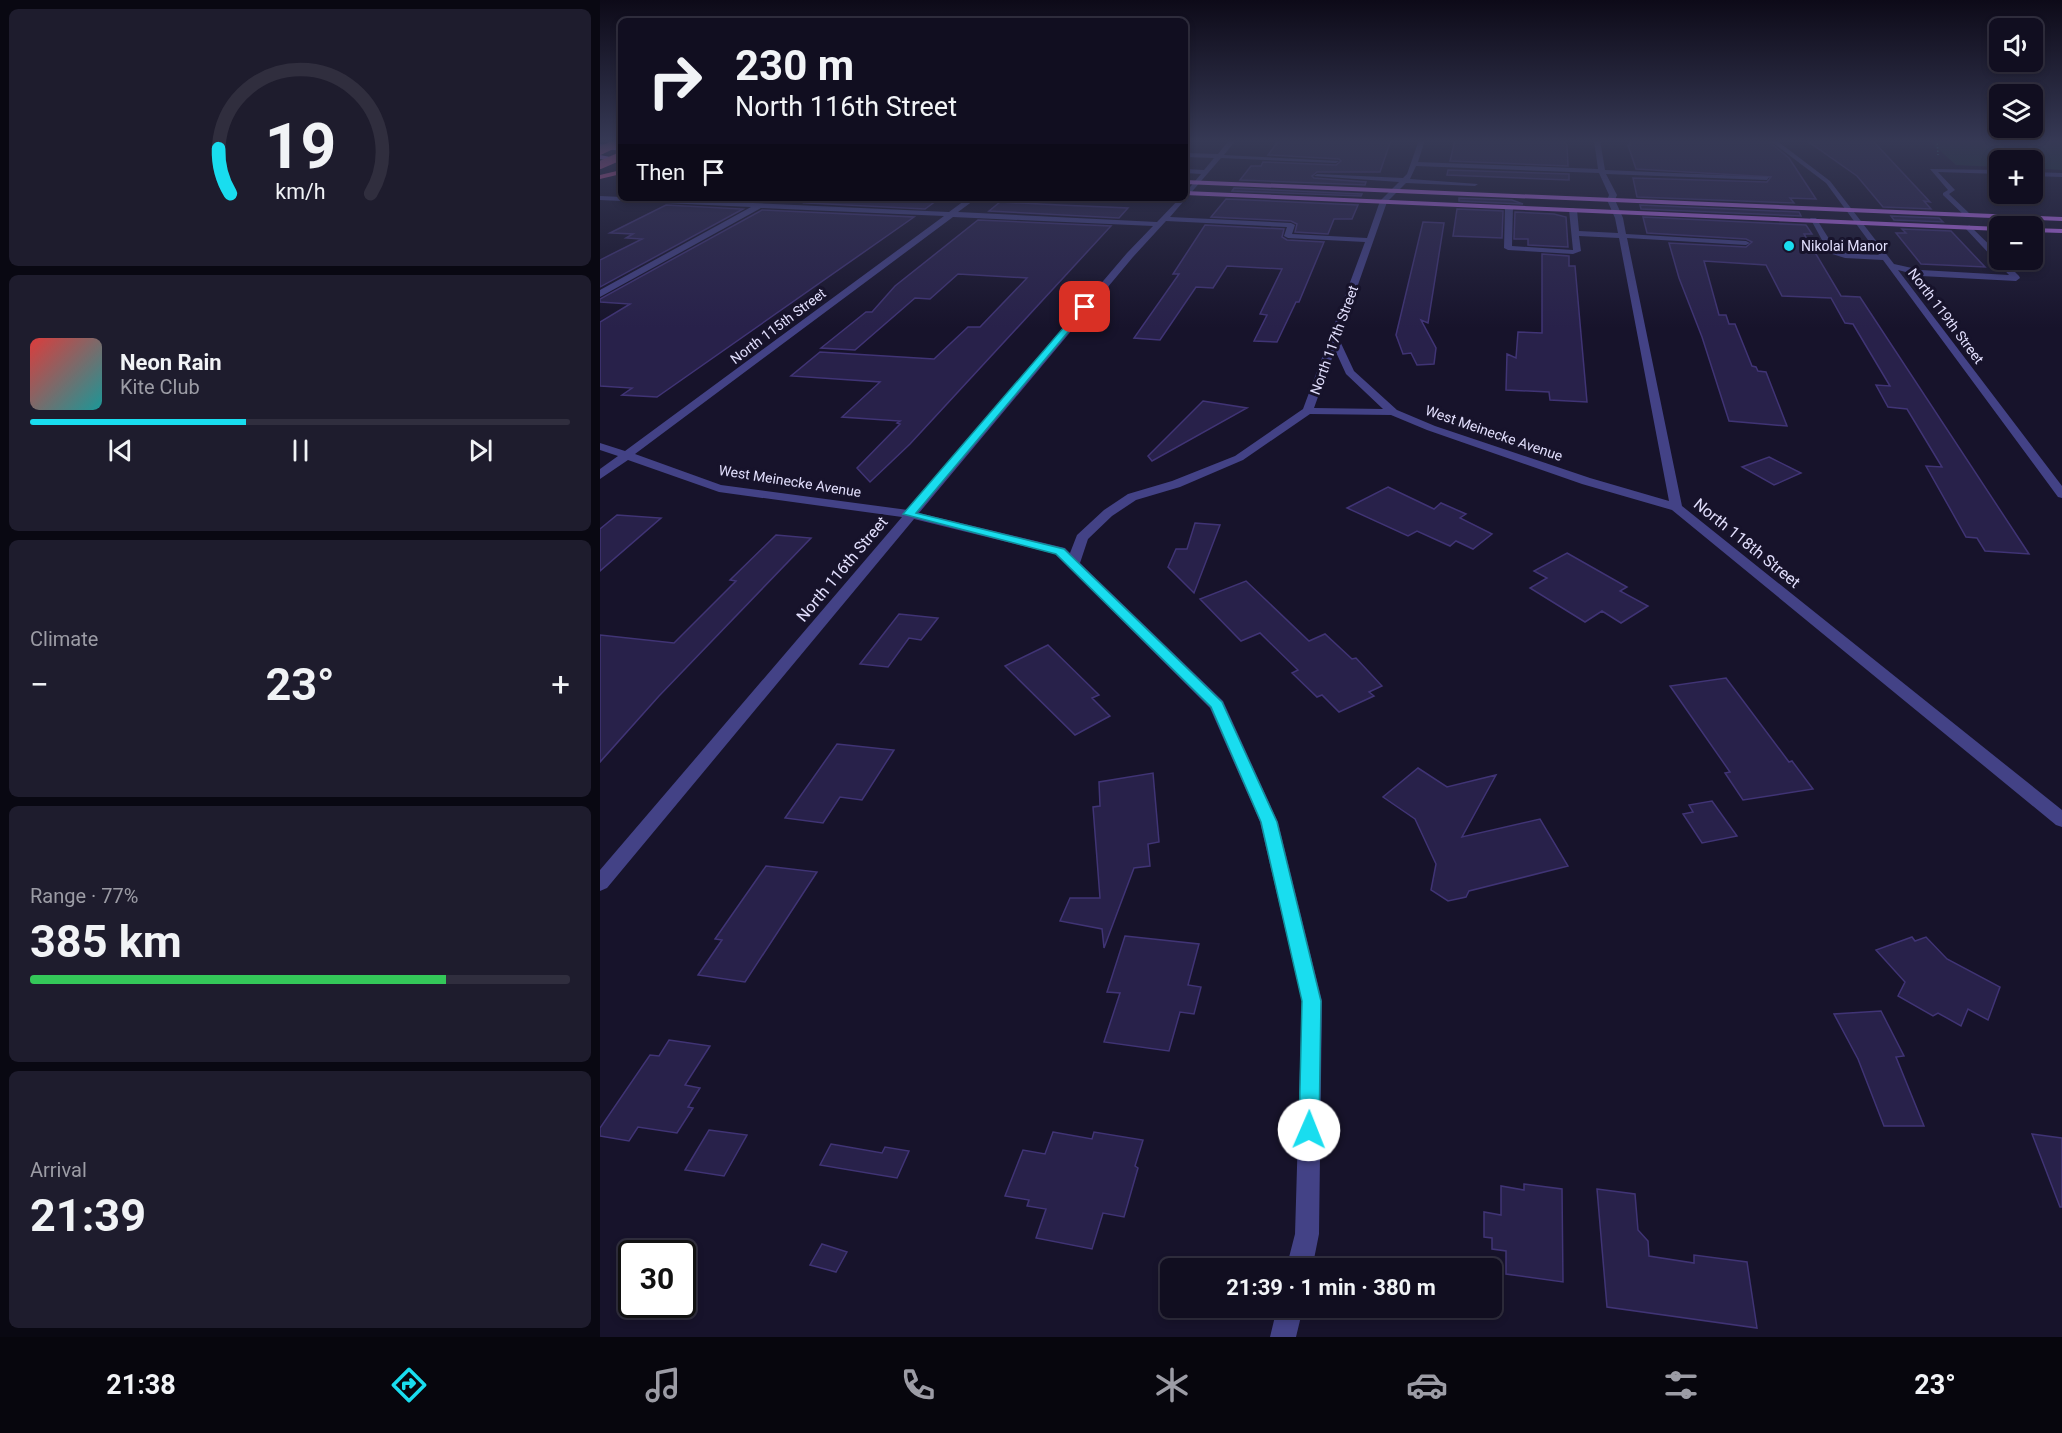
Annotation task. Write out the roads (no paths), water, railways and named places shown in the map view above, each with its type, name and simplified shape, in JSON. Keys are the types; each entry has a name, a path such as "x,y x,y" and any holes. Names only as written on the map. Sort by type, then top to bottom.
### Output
{"main road":[{"path":"1413,202 1573,210 1614,206 1850,210 2062,219"},
{"path":"1561,202 1858,223 1989,228"},
{"path":"2043,230 2062,231"}],"street":[{"path":"700,202 952,214 1291,225 1288,236 1370,240"},
{"path":"600,294 765,202"},
{"name":"North 115th Street","path":"600,476 968,202"},
{"name":"North 116th Street","path":"600,883 909,514 1179,202"},
{"name":"North 117th Street","path":"1073,563 1082,538 1108,513 1132,497 1176,484 1239,458 1308,411 1383,202"},
{"name":"North 118th Street","path":"1614,202 1676,507 2062,820"},
{"name":"North 119th Street","path":"1843,202 2062,494"},
{"path":"1953,202 1966,215"},
{"path":"904,203 963,206"},
{"path":"1509,207 1508,248 1572,252 1577,250 1573,210"},
{"path":"1813,220 1832,251 1847,259 1888,262 1921,273 2016,278 1969,227"},
{"path":"1575,233 1746,243"},
{"name":"West Meinecke Avenue","path":"1335,341 1350,372 1393,412 1431,428 1575,478 1676,507"},
{"path":"1308,411 1393,412"},
{"name":"West Meinecke Avenue","path":"600,446 629,454 718,488 909,514"},
{"path":"909,514 1060,551 1217,705 1269,822 1312,1001 1307,1233 1301,1258"},
{"path":"1283,1337 1288,1318"}],"place":[{"name":"Nikolai Manor","path":"1789,246"}]}
